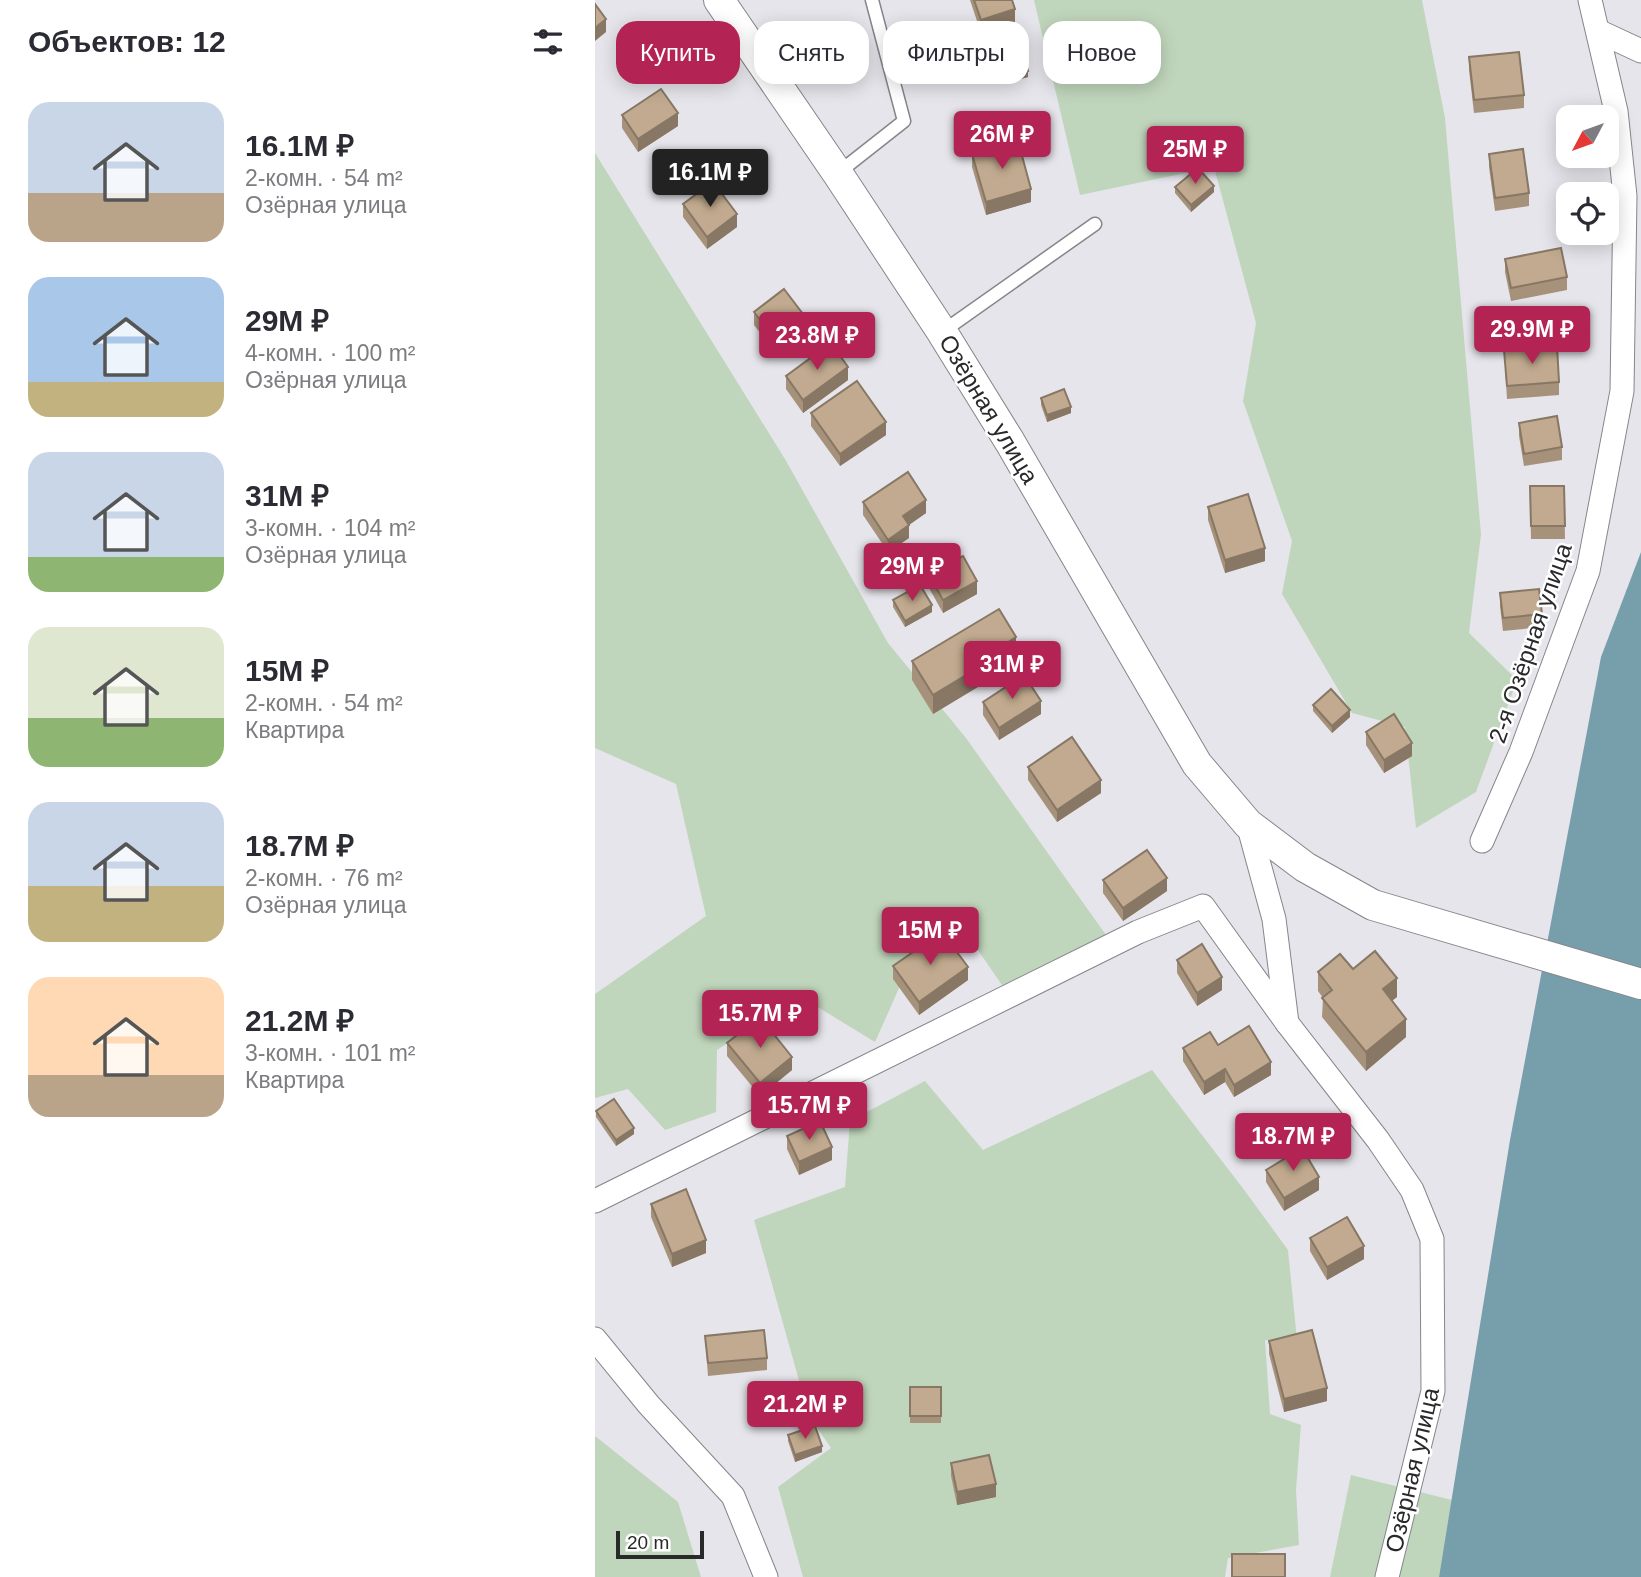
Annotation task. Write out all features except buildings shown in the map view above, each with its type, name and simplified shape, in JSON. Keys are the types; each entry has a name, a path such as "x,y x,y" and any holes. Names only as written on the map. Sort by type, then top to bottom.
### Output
{"street":[{"name":"Озёрная улица","path":"719,0 942,332 1010,442 1197,764 1248,824 1305,867 1373,905 1641,984"},
{"name":"2-я Озёрная улица","path":"1482,841 1521,752 1588,571 1622,391 1625,195 1616,111 1590,0"},
{"path":"1598,31 1641,51"},
{"name":"Озёрная улица","path":"1248,824 1274,919 1287,1023 1378,1140 1412,1190 1432,1239 1433,1391 1387,1577"},
{"path":"595,1201 1126,938 1203,906 1287,1023"},
{"path":"595,1339 649,1405 733,1496 766,1577"}],"lane":[{"path":"838,174 904,121 872,0"},
{"path":"942,332 1095,224"}],"green space":[{"path":"1034,0 1422,0 1445,118 1481,534 1469,633 1517,680 1476,792 1416,828 1405,727 1352,713 1282,594 1292,541 1243,401 1256,323 1214,167 1080,195 1054,84 1161,84 1161,21 1043,21 1043,38"},
{"path":"595,153 785,459 888,643 966,738 1106,935 1004,988 960,924 904,977 875,1042 798,995 717,1050 716,1112 665,1130 628,1089 595,1098 595,994 706,916 676,784 595,748"},
{"path":"1152,1070 1288,1250 1297,1340 1265,1340 1270,1414 1301,1425 1296,1490 1299,1545 1228,1558 1225,1577 803,1577 778,1487 831,1448 809,1416 754,1220 845,1187 850,1121 925,1081 983,1150"},
{"path":"595,1436 678,1502 701,1577 595,1577"},
{"path":"1351,1475 1452,1500 1439,1577 1330,1577"}],"water":[{"path":"1641,552 1641,1577 1439,1577 1510,1140 1601,657"}]}
